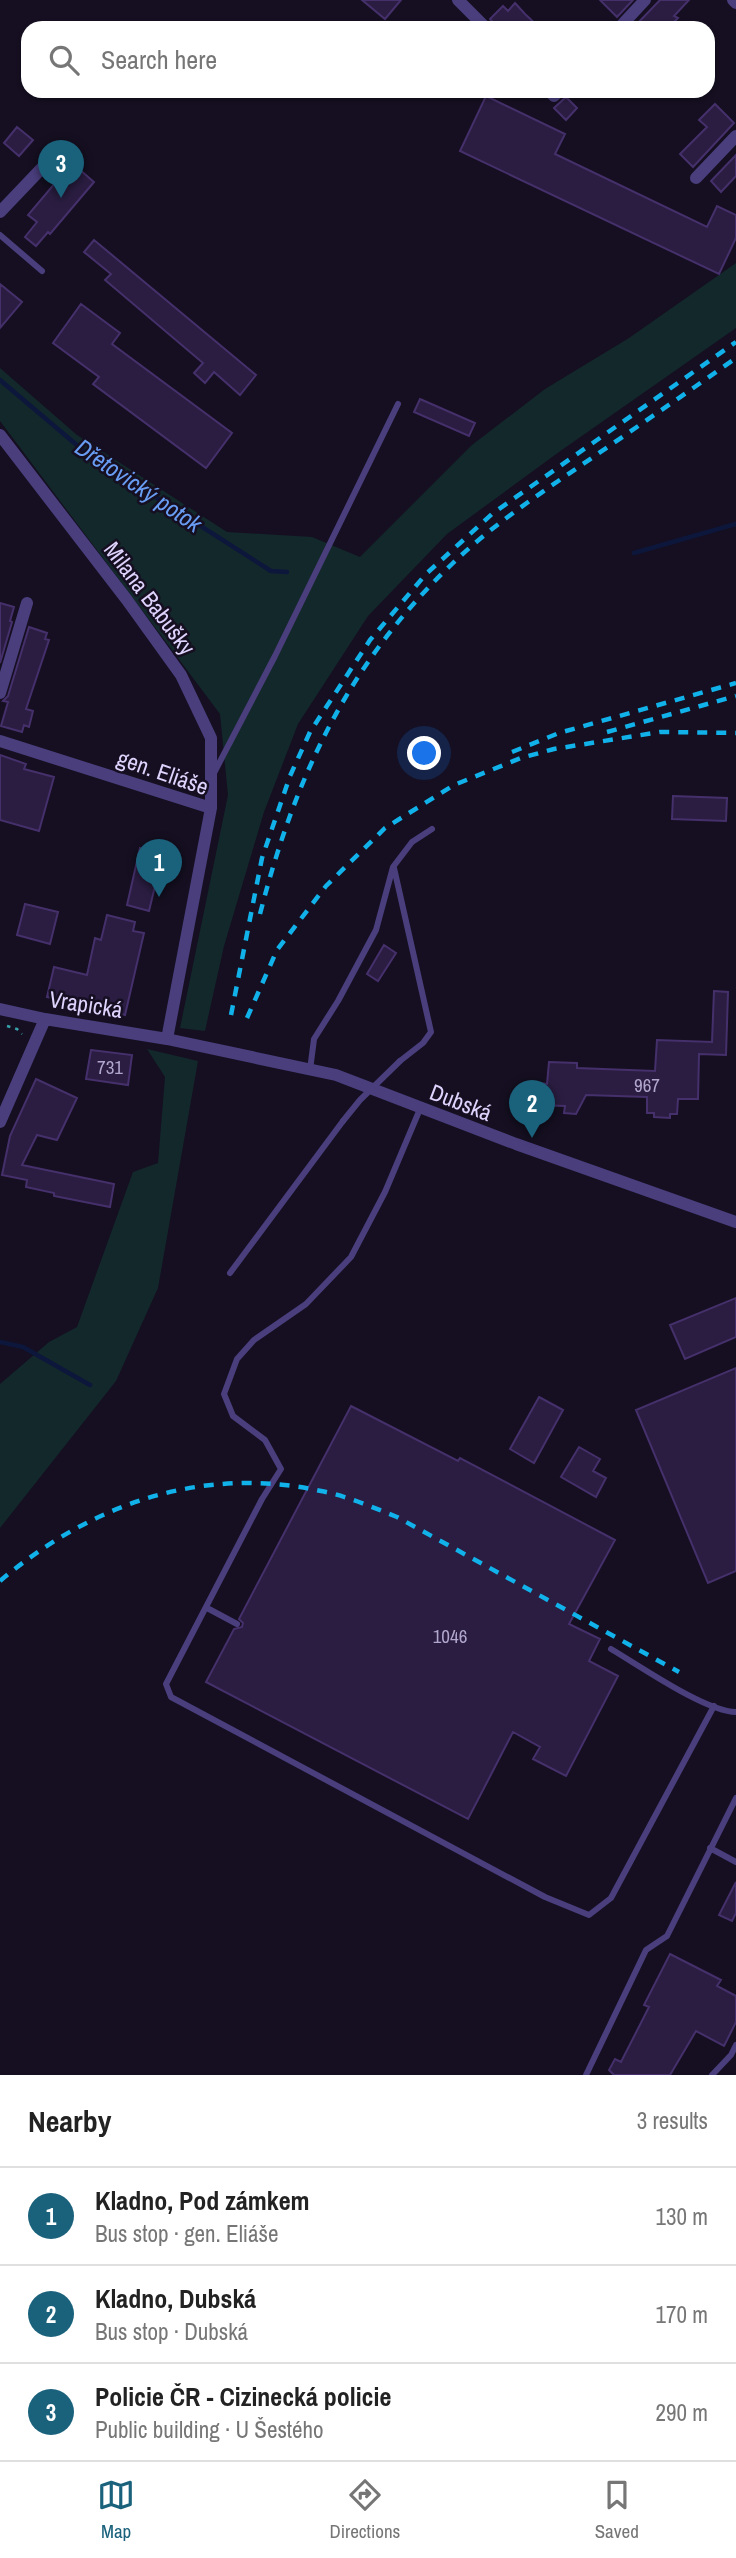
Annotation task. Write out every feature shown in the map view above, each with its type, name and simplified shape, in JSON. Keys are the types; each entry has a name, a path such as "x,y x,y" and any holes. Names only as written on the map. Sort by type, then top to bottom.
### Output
{"street":[{"path":"458,0 479,21"},
{"path":"626,21 645,0"},
{"path":"696,177 736,136"},
{"path":"0,212 61,148"},
{"name":"Milana Babušky","path":"0,435 181,675 211,738 211,808"},
{"path":"0,693 27,603"},
{"name":"gen. Eliáše","path":"0,741 211,808 167,1039"},
{"name":"Vrapická","path":"0,1009 45,1020 167,1039"},
{"path":"1,1119 45,1020"},
{"name":"Dubská","path":"167,1039 336,1075 420,1109 736,1222"}],"lane":[{"path":"0,235 42,271"},
{"path":"211,777 300,607 398,404"},
{"path":"310,1070 314,1039 376,930 393,867 412,842 432,829"},
{"path":"230,1273 360,1100 424,1043 431,1032 393,867"},
{"path":"420,1109 385,1192 351,1257 306,1304 254,1340 237,1359 224,1394 233,1416 265,1440 281,1469 262,1499 166,1684 171,1698 545,1897 589,1915 611,1898 714,1706"},
{"path":"207,1608 237,1624"},
{"path":"611,1649 696,1699 736,1712"},
{"path":"586,2075 646,1950 667,1936 736,1798"},
{"path":"710,1848 736,1862"},
{"path":"712,2075 731,2055 736,2045"}],"path":[{"path":"0,1024 20,1031 23,1040"}],"green space":[{"path":"736,263 736,328 447,534 368,616 298,724 264,812 224,946 205,1031 180,1028 228,795 220,714 0,421 0,368 77,435 227,532 312,537 360,557 472,445 545,389 629,338"},
{"path":"147,1049 198,1061 158,1288 116,1381 0,1528 0,1384 49,1342 77,1327 133,1172 158,1163 165,1077"}],"building":[{"path":"362,0 401,0 385,19"},
{"path":"600,0 633,0 617,17"},
{"path":"660,0 689,0 674,16 678,18 675,21 640,21"},
{"path":"515,3 532,21 490,19 503,6 508,11"},
{"path":"485,98 490,98 565,134 555,154 707,227 717,206 736,215 736,238 719,274 460,151"},
{"path":"567,98 577,108 566,120 554,108"},
{"path":"715,104 734,123 693,167 680,154 707,127 699,120"},
{"path":"17,127 33,140 19,156 4,143"},
{"path":"736,155 736,176 721,192 711,181"},
{"path":"72,163 94,182 50,234 48,232 36,246 25,237 37,222 28,215"},
{"path":"94,240 256,375 240,395 214,372 205,383 194,373 203,363 105,280 111,274 84,252"},
{"path":"0,284 22,302 0,328"},
{"path":"81,304 120,333 112,344 232,433 206,468 93,384 99,377 53,343"},
{"path":"420,399 475,423 469,436 414,412"},
{"path":"0,603 14,607 0,663"},
{"path":"29,627 47,633 45,639 49,640 26,709 33,711 29,727 24,725 22,732 1,726 8,702 3,701 8,696"},
{"path":"0,755 26,764 24,769 54,777 39,831 0,820"},
{"path":"673,796 727,798 726,821 672,819"},
{"path":"140,848 163,853 149,911 127,905"},
{"path":"25,904 58,912 50,944 17,935"},
{"path":"107,915 135,922 133,931 144,933 125,1015 47,997 54,967 87,975 95,938 101,940"},
{"path":"384,945 396,953 378,981 367,974"},
{"path":"714,991 728,992 726,1055 699,1054 698,1099 678,1099 677,1114 670,1114 670,1118 654,1117 654,1113 647,1113 647,1097 586,1095 576,1114 564,1113 565,1106 538,1105 539,1083 547,1084 549,1062 577,1063 577,1068 655,1071 657,1040 712,1042"},
{"path":"91,1050 132,1055 128,1085 86,1079"},
{"path":"36,1079 77,1098 57,1140 37,1135 22,1165 114,1184 110,1207 54,1196 54,1193 26,1187 27,1180 2,1175 10,1136"},
{"path":"736,1298 736,1337 685,1359 670,1325"},
{"path":"736,1368 736,1571 708,1583 636,1410"},
{"path":"539,1397 563,1410 534,1463 510,1449"},
{"path":"351,1406 458,1461 460,1458 615,1540 569,1624 600,1639 589,1661 618,1676 566,1776 533,1759 540,1747 513,1732 468,1819 206,1682 234,1629 242,1627 243,1623 239,1619"},
{"path":"579,1447 600,1459 593,1471 606,1478 596,1497 561,1477"},
{"path":"736,1882 736,1913 732,1921 719,1915"},
{"path":"670,1954 721,1980 717,1986 736,1996 736,2022 724,2046 696,2031 670,2075 614,2075 609,2070 615,2059 621,2062 649,2007 644,2005"}],"waterway":[{"name":"Dřetovický potok","path":"0,380 85,452 271,571 287,572"},
{"name":"Dřetovický potok","path":"634,553 736,524"},
{"path":"0,1342 23,1347 90,1385"}],"railway":[{"path":"231,1015 262,858 290,776 310,732 370,640 426,574 492,514 736,342"},
{"path":"260,914 290,815 330,725 383,641 415,602 467,550 499,524 736,358"},
{"path":"512,752 559,733 736,683"},
{"path":"607,732 736,696"},
{"path":"247,1018 277,950 326,886 385,828 454,785 521,758 554,749 660,732 736,733"},
{"path":"0,1581 35,1554 72,1531 110,1512 150,1497 233,1483 277,1484 331,1493 397,1517 679,1672"}],"place":[{"name":"Policie ČR - Cizinecká policie","path":"61,198"},
{"name":"Kladno, Pod zámkem","path":"159,897"},
{"name":"Kladno, Dubská","path":"532,1138"}]}
